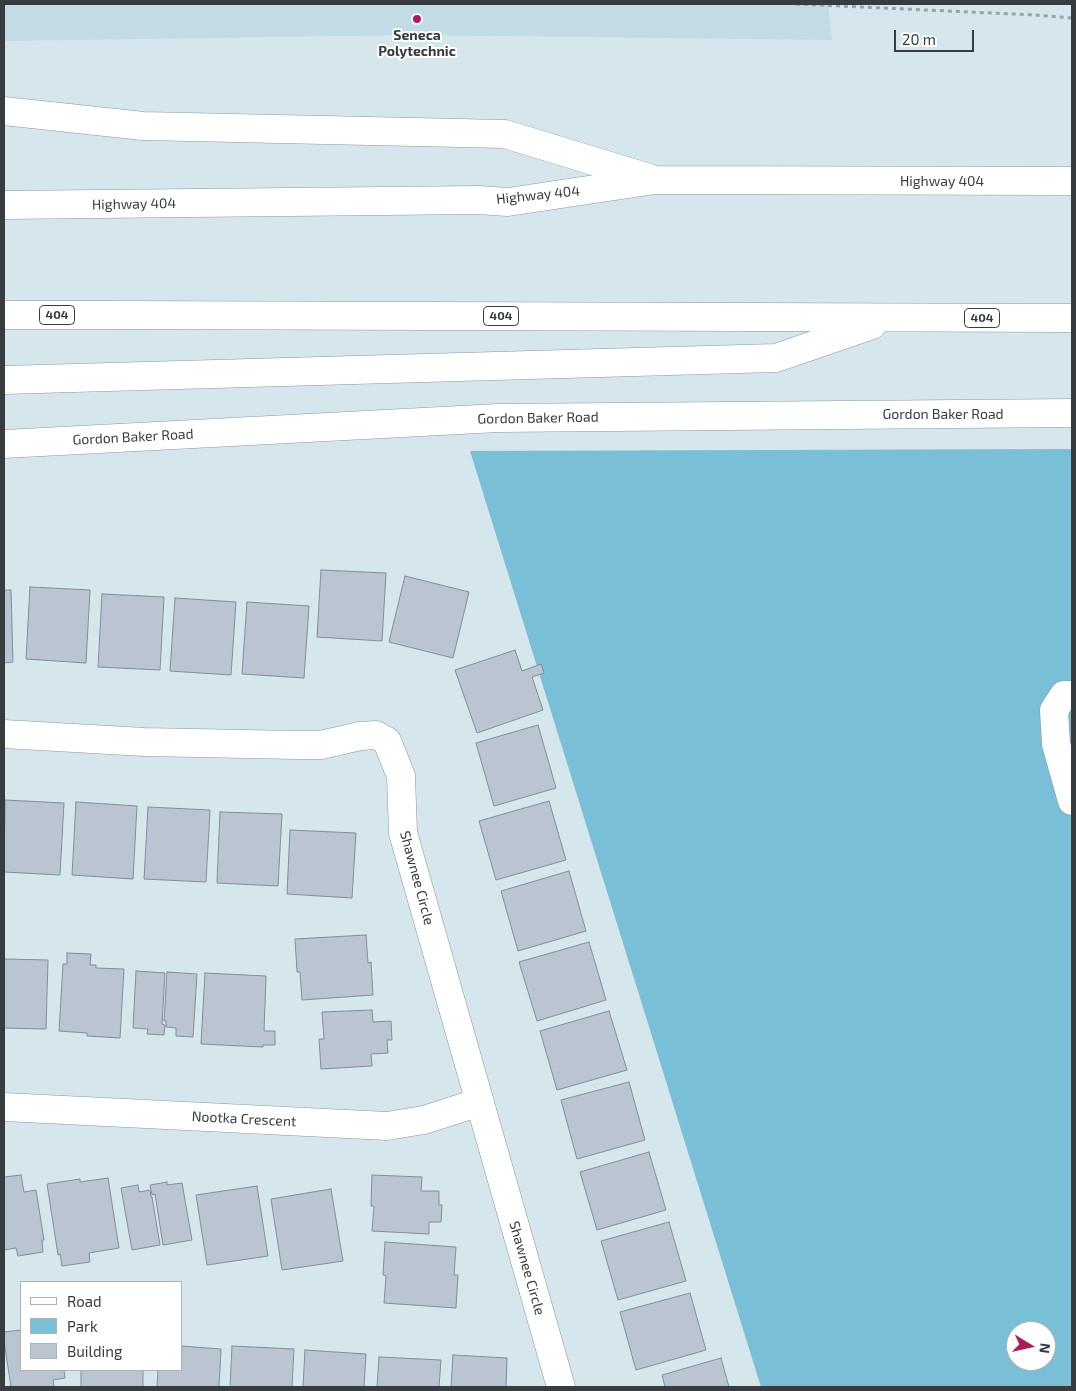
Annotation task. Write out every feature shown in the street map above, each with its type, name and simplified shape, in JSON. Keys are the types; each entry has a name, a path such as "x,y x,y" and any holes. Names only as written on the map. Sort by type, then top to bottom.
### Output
{"main road":[{"path":"4,111 143,126 505,134 655,180"},
{"name":"Highway 404","path":"4,205 458,200 508,202 655,180 1072,181"},
{"name":"404","path":"4,316 110,314 1072,318"},
{"path":"4,380 776,358 892,318"},
{"name":"Gordon Baker Road","path":"4,444 498,418 1072,413"},
{"path":"1072,695 1064,695 1054,710 1056,744 1072,800"},
{"name":"Shawnee Circle","path":"4,734 144,742 297,745 322,745 360,736 376,735 387,741 401,776 403,833 561,1387"},
{"name":"Nootka Crescent","path":"4,1107 387,1126 424,1120 480,1102"}],"path":[{"path":"796,4 1072,18"}],"shaded area":[{"name":"Seneca Polytechnic","path":"4,4 828,4 832,40 412,35 4,41"}],"green space":[{"path":"1072,449 1072,1387 761,1387 470,451"}],"building":[{"path":"321,570 386,573 382,641 317,637"},
{"path":"405,576 469,592 453,658 389,642"},
{"path":"30,587 90,590 86,663 26,659"},
{"path":"4,590 11,590 13,662 4,663"},
{"path":"102,594 164,597 160,670 98,667"},
{"path":"175,598 236,602 231,675 170,671"},
{"path":"247,602 309,606 304,678 242,674"},
{"path":"515,650 522,671 541,664 544,673 532,677 543,710 477,733 455,670"},
{"path":"538,725 556,788 494,806 476,743"},
{"path":"5,800 64,803 60,875 4,872"},
{"path":"549,801 566,860 496,880 479,821"},
{"path":"76,802 137,806 133,879 72,875"},
{"path":"148,807 210,810 206,882 144,879"},
{"path":"220,812 282,814 278,886 217,883"},
{"path":"290,830 356,833 352,898 287,894"},
{"path":"569,871 586,931 518,951 501,891"},
{"path":"366,935 368,963 371,962 373,995 302,1000 300,972 297,972 295,939"},
{"path":"589,942 606,1000 537,1021 519,962"},
{"path":"67,953 91,954 90,965 96,965 96,968 124,969 120,1038 87,1036 87,1033 59,1031 63,964 67,964"},
{"path":"4,959 48,960 46,1029 4,1028"},
{"path":"136,971 165,973 162,1024 165,1025 164,1035 147,1034 148,1029 133,1028"},
{"path":"167,972 197,974 193,1037 176,1036 176,1028 166,1027 166,1021 164,1021"},
{"path":"205,973 266,976 264,1031 275,1031 275,1045 263,1045 263,1047 201,1044"},
{"path":"372,1010 373,1022 391,1021 392,1040 387,1040 388,1053 371,1054 372,1066 321,1069 319,1039 324,1039 322,1012"},
{"path":"609,1011 627,1070 557,1090 540,1031"},
{"path":"629,1082 645,1140 577,1159 561,1100"},
{"path":"649,1152 666,1210 597,1230 580,1172"},
{"path":"21,1175 24,1192 36,1190 44,1240 42,1240 43,1252 18,1256 16,1248 4,1250 4,1177"},
{"path":"372,1175 422,1177 421,1191 439,1191 439,1205 442,1205 441,1222 429,1222 429,1234 372,1231 374,1206 371,1206"},
{"path":"108,1178 119,1248 89,1253 90,1262 62,1266 60,1254 58,1255 47,1184 80,1179 80,1182"},
{"path":"167,1182 167,1185 182,1183 192,1240 163,1245 155,1194 152,1195 150,1185"},
{"path":"138,1185 139,1192 150,1190 160,1245 132,1250 121,1188"},
{"path":"257,1186 268,1256 207,1265 196,1195"},
{"path":"331,1189 343,1261 282,1270 271,1199"},
{"path":"669,1222 686,1281 618,1300 601,1241"},
{"path":"385,1242 456,1247 454,1275 458,1275 456,1308 384,1303 386,1276 383,1275"},
{"path":"690,1293 706,1350 636,1370 620,1312"},
{"path":"20,1330 20,1371 64,1371 65,1378 53,1380 54,1387 11,1387 4,1332"},
{"path":"182,1346 221,1349 219,1387 157,1387 158,1371 182,1371"},
{"path":"232,1346 294,1349 292,1387 230,1387"},
{"path":"305,1350 366,1354 364,1387 303,1387"},
{"path":"453,1355 507,1358 506,1387 451,1387"},
{"path":"379,1357 441,1360 439,1387 377,1387"},
{"path":"721,1358 729,1387 665,1387 662,1375"},
{"path":"81,1371 143,1371 143,1387 81,1387"}],"place":[{"name":"Seneca Polytechnic","path":"417,19"}]}
